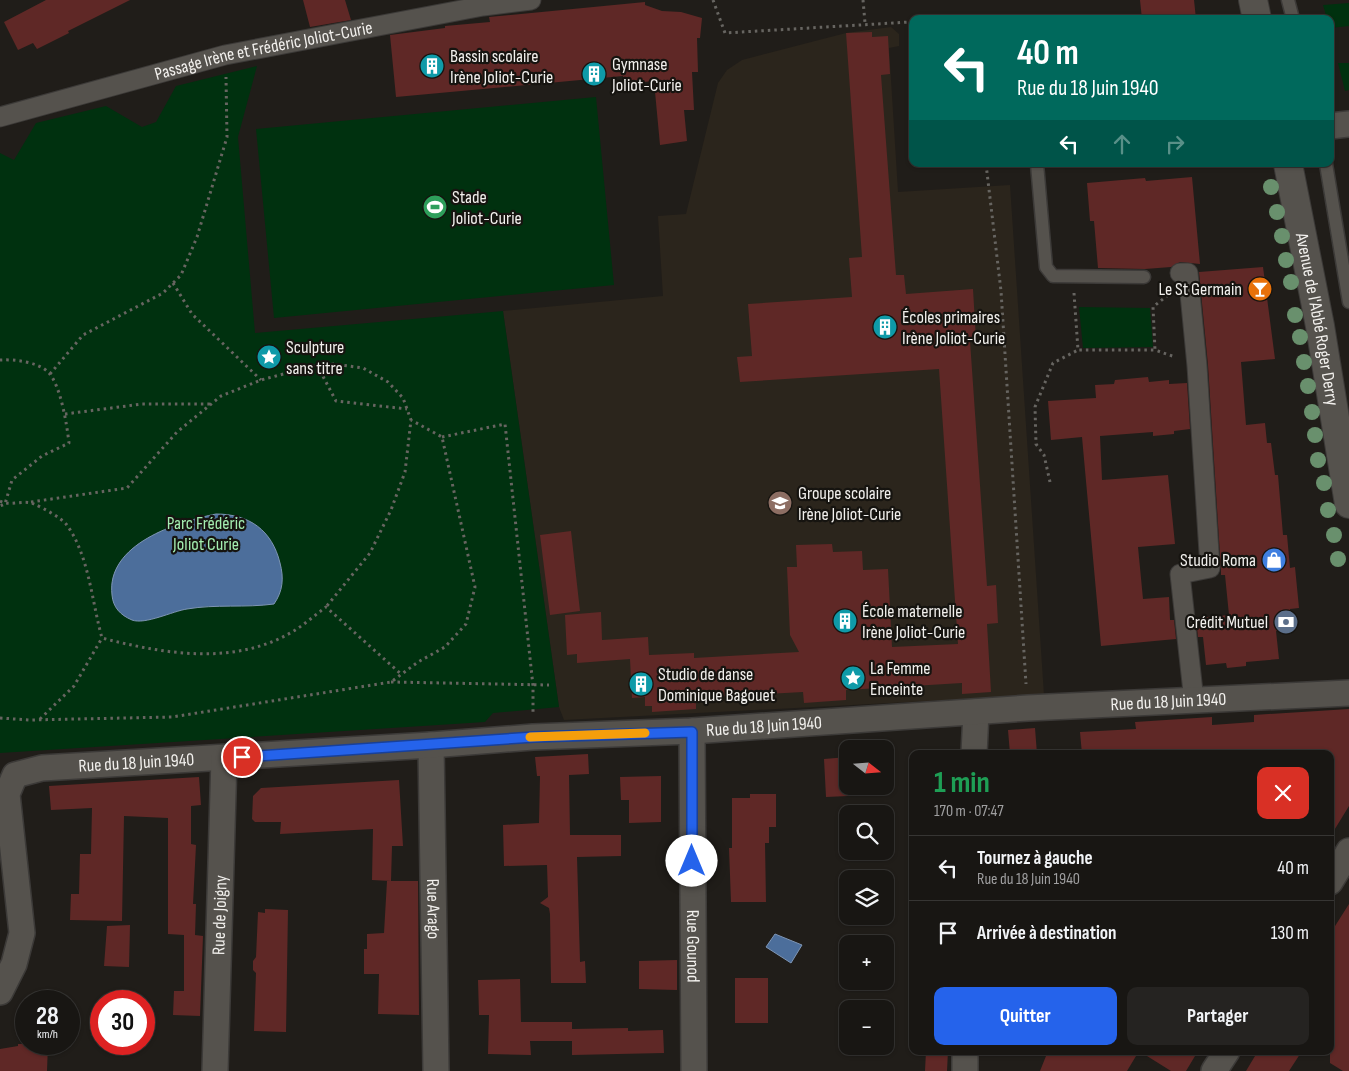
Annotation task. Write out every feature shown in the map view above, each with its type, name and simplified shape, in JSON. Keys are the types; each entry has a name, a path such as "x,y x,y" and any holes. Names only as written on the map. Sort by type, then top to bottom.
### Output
{"main road":[{"path":"1252,0 1256,15"},
{"name":"Avenue de l'Abbé Roger Derry","path":"1289,167 1320,326 1349,504"}],"street":[{"name":"Passage Irène et Frédéric Joliot-Curie","path":"0,117 225,55 483,6 532,0"},
{"path":"1334,126 1349,124"},
{"path":"1184,277 1197,366 1210,568 1180,574 1194,701"},
{"name":"Rue du 18 Juin 1940","path":"7,965 22,933 7,794 15,775 42,768 431,746 534,737 692,732 1028,708 1349,693"},
{"path":"974,750 976,712"},
{"name":"Rue Gounod","path":"692,732 694,1071"},
{"name":"Rue Arago","path":"431,746 436,1071"},
{"name":"Rue de Joigny","path":"215,1071 224,758"},
{"path":"1334,875 1349,851"},
{"path":"0,992 7,965"},
{"path":"965,1055 965,1071"},
{"path":"1214,1071 1224,1055"}],"lane":[{"path":"1288,0 1292,15"},
{"path":"1037,167 1046,267 1053,276 1144,277"},
{"name":"Avenue de l'Abbé Roger Derry","path":"1326,167 1349,302"}],"path":[{"path":"713,0 724,33 909,22"},
{"path":"863,0 865,23"},
{"path":"50,374 83,334 163,293 181,275 197,237 227,137 225,55"},
{"path":"986,167 1001,291 1028,708"},
{"path":"1073,277 1078,350"},
{"path":"1155,350 1153,307 1184,277"},
{"path":"173,283 192,314 261,380"},
{"path":"1050,482 1044,455 1036,444 1035,407 1053,363 1078,350 1155,350 1197,366"},
{"path":"0,360 40,366 50,374 65,414 69,443 42,456 12,480 5,504"},
{"path":"0,506 127,488 177,432 211,404 221,396 261,380 317,365 334,364 363,368 388,382 403,398 411,420 405,472 391,510 370,553 326,607 292,632 258,648 217,654 184,654 155,651 102,638"},
{"path":"317,365 336,402 407,409"},
{"path":"65,414 142,404 211,404"},
{"path":"411,420 442,437 504,424 533,686"},
{"path":"390,682 418,662 445,647 466,624 475,587 442,437"},
{"path":"0,501 5,504"},
{"path":"31,502 66,524 86,564 94,610 102,638 74,686 39,719"},
{"path":"326,607 402,674"},
{"path":"0,718 172,716 390,682 548,685"}],"shaded area":[{"name":"Groupe scolaire Irène Joliot-Curie","path":"891,27 899,34 899,46 889,48 898,192 1010,185 1044,695 564,720 559,707 503,311 663,296 658,216 686,214 718,83 727,70 742,60 846,33"}],"green space":[{"path":"1349,3 1349,26 1334,28 1334,15 1326,15 1323,5"},
{"path":"1338,63 1349,63 1349,90 1345,91"},
{"name":"Parc Frédéric Joliot Curie","path":"257,66 238,137 255,333 503,311 559,707 493,713 485,722 0,753 0,153 14,160 36,123 106,106 142,127 156,122 176,86"},
{"name":"Stade Joliot-Curie","path":"596,97 614,285 274,318 256,129"},
{"path":"1079,307 1150,308 1153,347 1083,348"}],"water":[{"path":"216,514 239,517 249,521 265,533 271,541 280,563 282,574 281,589 274,604 181,610 144,621 132,620 124,616 116,607 112,595 113,577 120,562 132,549 147,538 182,523"},
{"path":"775,934 802,945 791,963 766,947"}],"building":[{"path":"46,0 130,0 37,49 33,43 18,50 4,22"},
{"path":"303,0 345,0 351,20 310,27"},
{"path":"1140,0 1194,0 1196,15 1142,15"},
{"name":"Gymnase Joliot-Curie","path":"645,2 645,5 662,11 681,12 702,18 700,38 697,38 698,72 692,72 694,110 684,110 687,141 660,145 654,81 623,84 623,76 396,97 390,35 445,28 445,26 490,22 489,17"},
{"path":"872,32 872,37 888,36 890,74 881,75 896,275 904,275 906,294 973,289 976,340 970,341 987,586 996,585 998,623 987,624 991,692 962,694 962,683 846,690 846,700 804,703 803,692 696,698 696,709 652,712 652,706 645,706 645,697 632,698 630,659 577,663 577,654 567,655 565,615 601,612 602,640 648,637 649,655 694,653 694,658 799,652 790,635 787,567 797,567 796,545 832,544 833,552 862,551 863,570 888,569 892,647 958,644 939,369 740,382 737,357 752,356 748,304 852,297 849,258 862,257 846,33"},
{"path":"1192,177 1200,264 1180,262 1171,267 1145,269 1098,268 1094,221 1090,221 1087,183 1145,178 1146,181"},
{"path":"1263,267 1275,359 1241,362 1246,425 1265,423 1267,443 1271,443 1275,475 1278,475 1283,535 1287,535 1290,568 1295,567 1299,608 1290,609 1291,629 1276,631 1279,659 1246,662 1246,666 1227,668 1226,663 1206,665 1203,637 1198,637 1196,618 1229,615 1225,575 1221,575 1208,365 1199,272"},
{"path":"1148,377 1149,382 1169,380 1169,384 1187,383 1190,429 1174,431 1174,434 1153,436 1153,432 1100,436 1102,480 1168,475 1175,544 1138,547 1143,599 1169,597 1170,620 1174,620 1176,639 1101,646 1082,437 1051,440 1048,401 1096,398 1095,385 1114,384 1115,380"},
{"path":"571,531 580,611 550,615 540,535"},
{"path":"1349,709 1349,806 1334,830 1334,750 1082,750 1080,732 1136,729 1135,722 1212,717 1212,725 1254,722 1254,715"},
{"path":"1035,728 1037,750 1010,750 1008,730"},
{"path":"588,754 589,774 569,775 570,835 621,835 621,856 577,857 580,962 585,961 586,983 551,983 550,914 549,908 540,903 548,897 547,865 504,866 503,825 539,823 540,776 537,776 535,757"},
{"path":"839,758 839,795 848,796 826,797 824,759"},
{"path":"661,776 661,822 629,823 629,800 621,800 620,777"},
{"path":"199,777 201,805 191,806 191,844 196,845 193,904 196,904 195,935 203,936 200,1016 173,1015 174,991 184,991 184,935 168,934 168,818 124,816 122,921 70,920 71,894 79,894 80,854 91,854 92,808 51,810 49,786"},
{"path":"399,780 403,846 392,846 391,881 372,880 373,829 280,834 281,822 255,822 252,819 253,796 261,788"},
{"path":"750,794 776,794 776,827 769,827 769,843 765,843 766,902 731,902 729,848 732,848 732,798 750,798"},
{"path":"387,881 418,881 419,1015 378,1014 379,974 364,974 364,949 367,949 367,934 384,933"},
{"path":"1349,904 1349,1071 1343,1071 1330,1063 1330,1055 1334,1055 1334,928"},
{"path":"265,909 288,910 286,1032 254,1031 256,973 253,970 253,961 256,957 258,912 265,913"},
{"path":"130,925 129,967 104,966 107,926"},
{"path":"677,960 677,990 639,989 639,961"},
{"path":"735,978 768,978 768,1023 735,1023"},
{"path":"520,979 521,1022 572,1022 572,1029 628,1028 628,1031 663,1030 664,1053 572,1055 572,1041 530,1041 531,1055 488,1054 489,1015 479,1015 478,980"},
{"path":"15,1046 15,1055 48,1055 47,1071 0,1071 0,1049"},
{"path":"926,1055 948,1055 947,1071 925,1071"},
{"path":"1046,1055 1137,1055 1127,1071 1040,1071"},
{"path":"1145,1055 1196,1055 1186,1071 1171,1071"},
{"path":"1256,1055 1299,1055 1289,1071 1246,1071"}],"slow traffic":[{"path":"530,737 645,733"}],"place":[{"name":"Bassin scolaire Irène Joliot-Curie","path":"432,66"},
{"name":"Gymnase Joliot-Curie","path":"594,74"},
{"name":"Stade Joliot-Curie","path":"435,207"},
{"name":"Le St Germain","path":"1260,289"},
{"name":"Écoles primaires Irène Joliot-Curie","path":"885,327"},
{"name":"Sculpture sans titre","path":"269,357"},
{"name":"Groupe scolaire Irène Joliot-Curie","path":"780,503"},
{"name":"Studio Roma","path":"1274,560"},
{"name":"École maternelle Irène Joliot-Curie","path":"845,621"},
{"name":"Crédit Mutuel","path":"1286,622"},
{"name":"La Femme Enceinte","path":"853,678"},
{"name":"Studio de danse Dominique Bagouet","path":"641,684"}],"route":[{"path":"242,757 431,746 534,737 692,732 692,861"}]}
